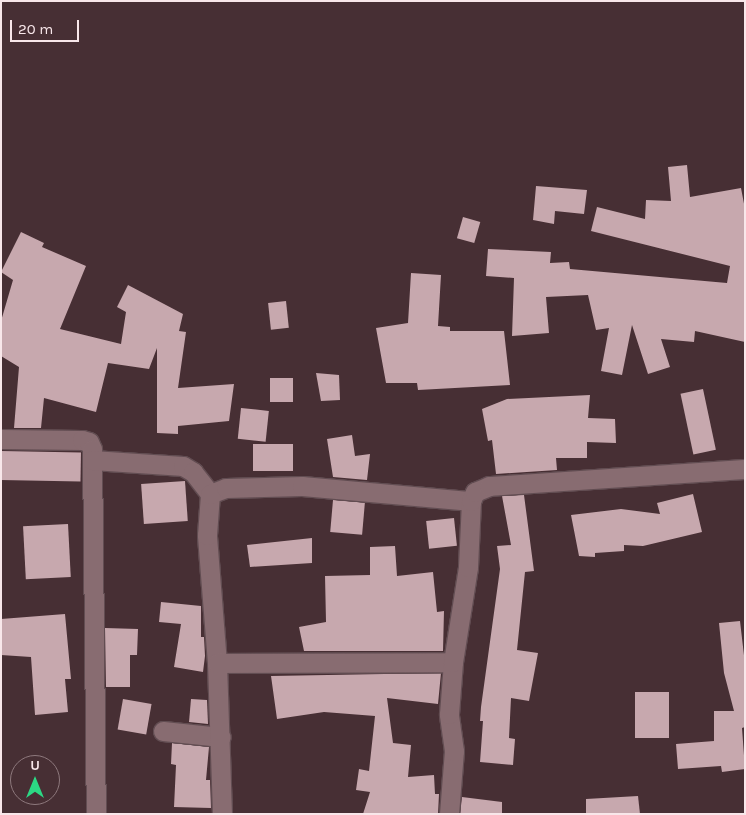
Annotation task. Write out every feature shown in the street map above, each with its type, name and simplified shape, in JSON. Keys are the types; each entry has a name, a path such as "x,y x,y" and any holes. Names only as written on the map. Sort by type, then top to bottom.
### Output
{"street":[{"path":"1,439 86,440 92,449 96,814"},
{"path":"92,460 183,466 193,472 210,494 206,535 217,663 221,737 222,814"},
{"path":"448,814 454,751 449,714 453,662 468,567 471,501 475,492 489,486 745,469"},
{"path":"210,494 226,488 302,486 471,501"},
{"path":"217,663 453,662"},
{"path":"163,731 221,737"}],"building":[{"path":"687,165 690,197 741,188 745,209 745,342 695,331 694,342 661,339 670,367 648,374 632,325 622,375 601,371 609,328 596,330 588,295 546,297 549,333 512,336 514,278 486,276 488,249 551,252 550,263 569,262 570,269 727,283 730,266 591,231 597,207 645,219 646,200 671,201 668,167"},
{"path":"536,186 587,190 584,214 555,211 554,224 533,220"},
{"path":"463,217 480,222 474,243 457,238"},
{"path":"21,232 44,243 42,247 86,266 60,329 121,344 126,312 117,307 128,285 183,314 179,331 186,332 178,388 234,384 229,421 178,426 178,434 157,433 157,348 149,369 108,363 96,412 44,398 41,428 14,428 19,367 1,356 1,321 13,280 1,272"},
{"path":"411,273 441,275 438,326 450,327 450,331 504,331 510,385 418,390 417,383 386,383 376,328 408,323"},
{"path":"286,301 289,328 271,330 268,303"},
{"path":"316,373 339,375 340,400 321,401"},
{"path":"270,378 293,378 293,402 270,402"},
{"path":"703,389 716,450 693,454 681,394"},
{"path":"590,395 588,418 615,419 616,443 587,442 587,458 556,458 557,470 496,474 492,440 488,441 482,409 507,399"},
{"path":"241,408 269,411 266,442 238,439"},
{"path":"352,435 355,456 370,454 367,480 333,477 327,439"},
{"path":"253,444 293,444 293,471 253,471"},
{"path":"1,451 81,452 80,481 1,480"},
{"path":"185,481 188,521 144,524 141,484"},
{"path":"693,494 702,532 643,546 624,545 624,551 595,553 595,557 579,556 571,515 621,509 660,514 657,503"},
{"path":"524,495 534,571 525,572 517,650 538,653 529,701 511,698 509,738 515,739 513,765 480,762 483,721 480,721 481,707 500,569 497,546 511,545 502,496"},
{"path":"333,500 365,503 362,535 330,532"},
{"path":"454,518 457,546 429,549 426,521"},
{"path":"68,524 71,577 26,579 23,526"},
{"path":"312,538 312,563 250,567 247,545"},
{"path":"395,546 397,576 433,572 437,612 444,611 443,651 304,651 299,627 326,622 325,576 370,575 370,547"},
{"path":"161,602 201,606 201,637 204,637 205,656 203,672 174,667 181,624 159,622"},
{"path":"65,614 71,679 65,679 68,712 35,715 31,657 1,655 1,619"},
{"path":"740,621 745,664 745,727 742,728 745,769 722,772 721,766 678,769 676,744 714,741 714,711 734,711 724,673 719,623"},
{"path":"105,628 138,629 137,655 130,655 130,687 106,687"},
{"path":"441,673 438,704 387,698 393,743 411,745 408,777 434,775 435,794 439,794 438,814 363,814 370,792 356,790 359,769 369,771 375,716 324,712 277,719 271,676"},
{"path":"635,692 669,692 669,738 635,738"},
{"path":"123,699 152,704 146,735 118,730"},
{"path":"191,699 207,700 208,724 189,722"},
{"path":"172,743 209,747 206,780 210,780 211,808 174,807 176,765 171,764"},
{"path":"638,796 640,814 586,814 586,799"},
{"path":"462,797 502,802 502,814 460,814"}]}
